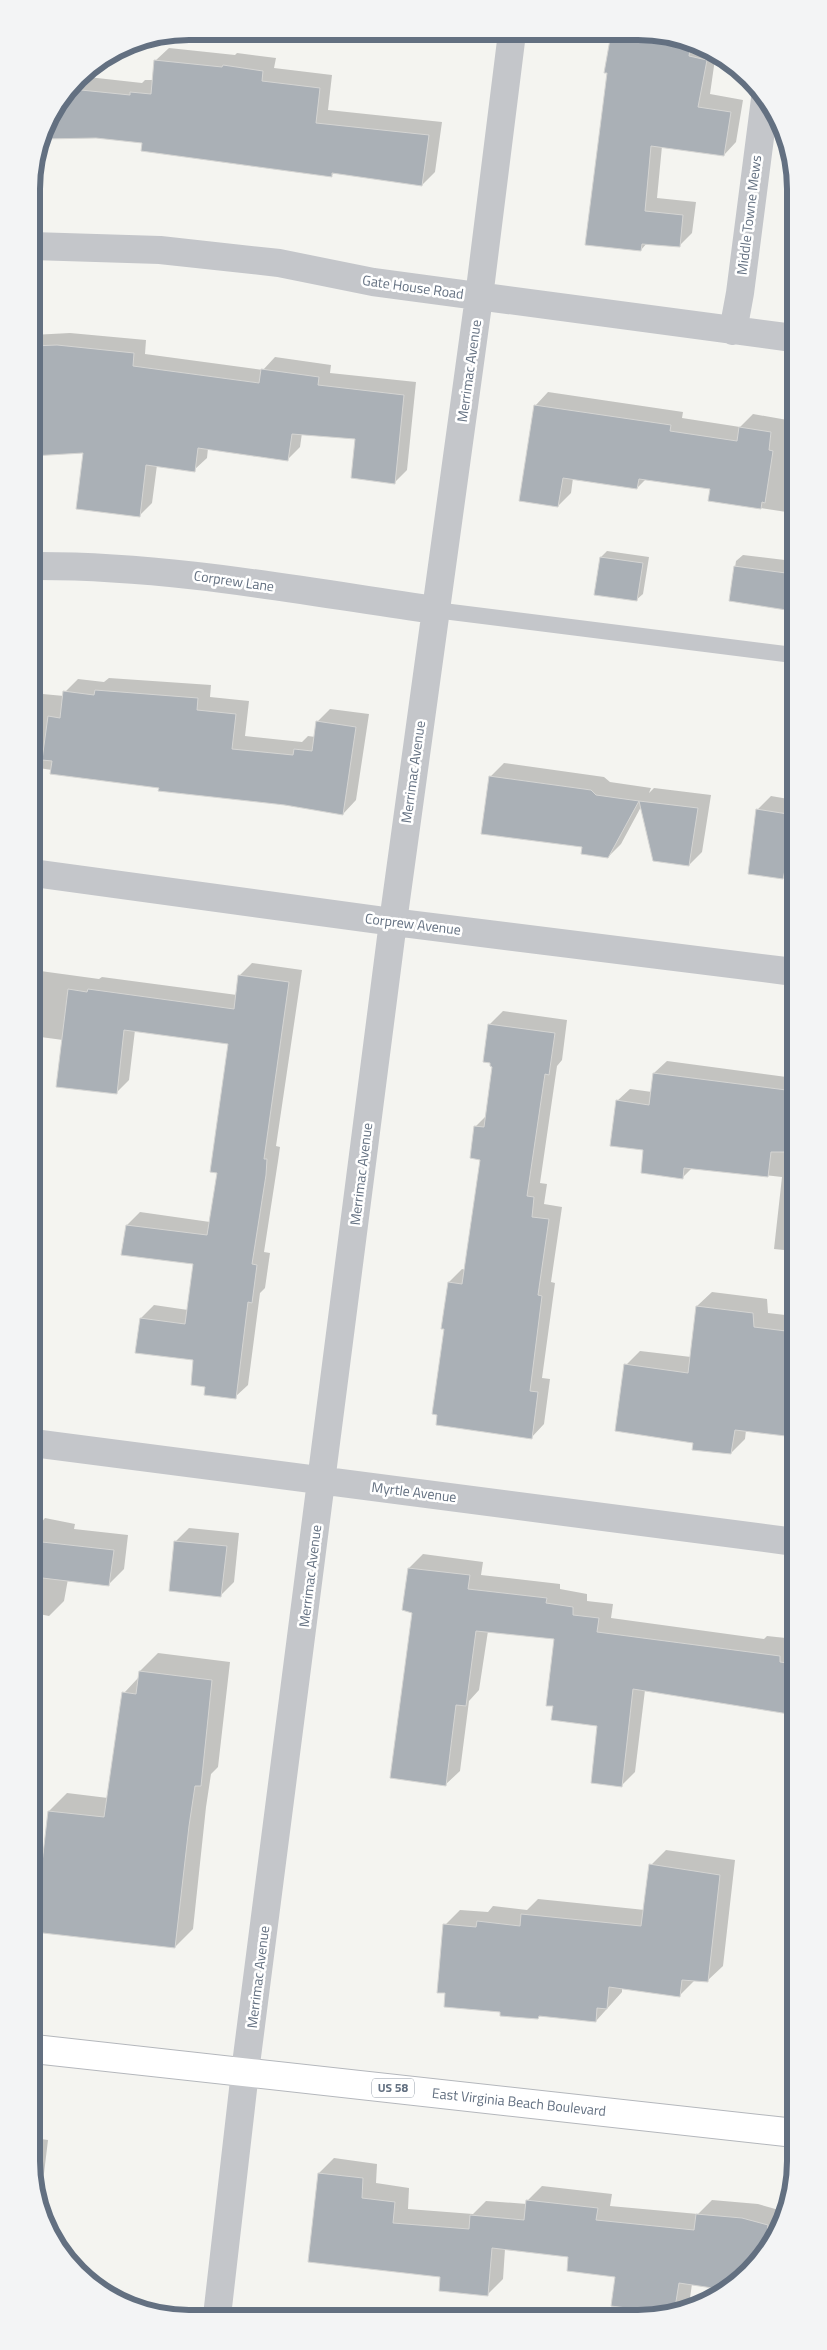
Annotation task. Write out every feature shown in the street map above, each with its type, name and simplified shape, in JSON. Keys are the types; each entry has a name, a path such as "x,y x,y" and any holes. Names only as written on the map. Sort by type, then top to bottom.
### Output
{"main road":[{"name":"East Virginia Beach Boulevard","path":"40,2050 787,2132"}],"street":[{"name":"Merrimac Avenue","path":"218,2310 245,2072 323,1480 393,922 480,296 511,40"},
{"name":"Middle Towne Mews","path":"733,331 740,294 764,109"},
{"name":"Gate House Road","path":"40,246 160,250 279,263 373,282 787,337"},
{"name":"Corprew Lane","path":"40,566 194,575 435,610"},
{"name":"Corprew Avenue","path":"40,874 393,922 787,971"},
{"name":"Myrtle Avenue","path":"40,1444 787,1541"}],"lane":[{"path":"435,610 787,654"}],"building":[{"path":"610,40 647,40 686,48 690,50 689,56 707,60 698,107 731,112 724,156 651,146 645,211 683,215 680,247 642,244 641,251 585,245 607,73 604,73"},
{"path":"154,60 222,67 223,65 263,71 262,81 320,88 316,123 429,135 422,186 332,173 332,177 141,151 142,143 96,138 49,139 65,106 79,90 130,95 130,92 151,94"},
{"path":"57,345 134,353 133,366 259,383 261,369 319,377 318,385 404,395 395,484 351,478 355,439 292,434 288,461 198,448 195,472 146,465 140,517 76,509 83,453 40,456 40,346"},
{"path":"534,405 671,425 670,431 737,441 739,427 771,432 769,450 773,451 765,503 762,502 761,509 708,501 710,489 639,479 637,489 563,478 558,507 519,501"},
{"path":"600,557 643,563 637,601 594,595"},
{"path":"734,566 787,573 787,610 729,601"},
{"path":"95,690 198,698 197,710 236,714 232,749 293,755 294,749 312,751 316,721 356,727 343,815 285,805 158,791 159,788 50,774 52,761 42,760 48,716 60,718 63,691 94,695"},
{"path":"489,776 591,790 596,795 639,801 608,858 581,854 582,847 481,834"},
{"path":"639,801 698,808 689,866 653,861"},
{"path":"756,809 787,814 787,870 785,870 783,879 748,874"},
{"path":"238,975 289,982 264,1159 267,1159 266,1175 252,1264 257,1265 252,1303 248,1302 236,1399 204,1395 205,1387 191,1385 193,1360 135,1353 140,1318 185,1324 193,1264 121,1255 126,1225 207,1235 217,1173 210,1172 228,1044 124,1030 117,1094 56,1087 68,989 87,992 88,989 234,1009"},
{"path":"488,1024 555,1033 549,1075 545,1074 527,1196 534,1197 532,1217 549,1219 538,1295 542,1296 530,1391 538,1392 532,1439 436,1425 437,1415 432,1414 444,1329 441,1329 448,1282 462,1284 480,1160 470,1158 474,1126 484,1127 492,1067 490,1063 483,1062"},
{"path":"653,1073 787,1090 787,1152 771,1152 768,1177 684,1168 683,1179 641,1173 643,1150 610,1146 616,1100 649,1105"},
{"path":"696,1306 753,1313 754,1327 787,1331 787,1436 735,1430 731,1454 692,1450 693,1443 615,1431 624,1364 688,1373"},
{"path":"174,1541 227,1546 221,1597 169,1591"},
{"path":"40,1542 114,1550 109,1586 40,1578"},
{"path":"408,1568 470,1575 468,1589 547,1598 546,1603 573,1607 573,1615 599,1618 597,1632 780,1656 780,1662 787,1663 787,1714 633,1689 622,1787 591,1783 597,1726 551,1720 553,1706 546,1706 554,1639 476,1631 466,1706 456,1705 446,1786 390,1778 412,1613 402,1610"},
{"path":"139,1671 212,1680 201,1786 195,1786 175,1948 40,1933 40,1880 48,1811 104,1817 122,1692 136,1694"},
{"path":"649,1864 720,1875 708,1982 682,1980 680,1997 609,1987 607,2009 597,2008 596,2022 539,2016 538,2019 500,2016 500,2012 444,2007 445,1993 437,1993 443,1924 476,1927 477,1921 520,1926 521,1914 641,1926"},
{"path":"318,2173 363,2178 362,2198 395,2202 393,2223 469,2229 470,2215 524,2220 526,2200 598,2208 596,2220 694,2230 696,2214 742,2218 768,2225 767,2235 762,2244 750,2259 729,2279 715,2288 679,2283 675,2305 647,2310 611,2306 615,2277 567,2271 568,2257 492,2248 488,2296 439,2291 440,2277 308,2262"}]}
